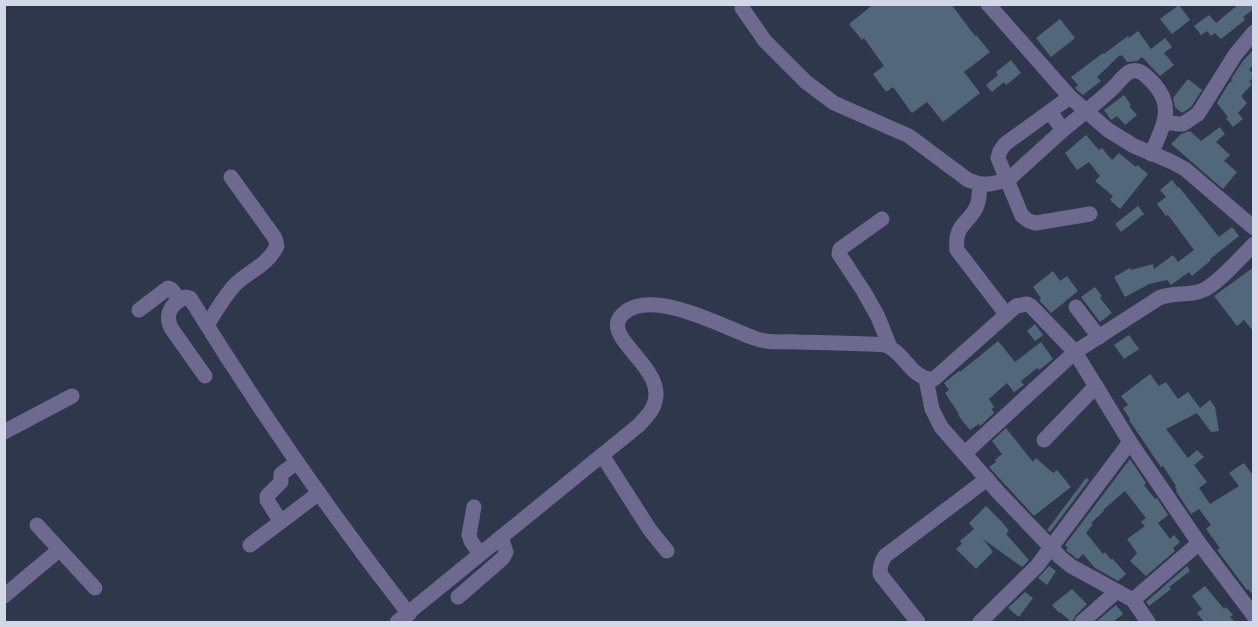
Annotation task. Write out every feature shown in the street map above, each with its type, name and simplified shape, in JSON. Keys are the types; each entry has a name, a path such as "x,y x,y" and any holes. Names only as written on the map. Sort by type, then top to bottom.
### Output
{"street":[{"path":"988,4 1070,97 1108,130 1128,143 1185,169 1254,228"},
{"path":"742,8 765,41 806,82 834,103 909,136 968,180 980,184 1008,180 1134,70 1148,77 1166,103 1165,122 1151,154"},
{"path":"1165,122 1183,124 1198,114 1235,55 1254,32"},
{"path":"1070,97 1005,144 998,158 1022,216 1029,221 1036,223 1090,214"},
{"path":"1050,112 1063,130"},
{"path":"207,325 234,286 263,264 277,246 275,238 231,177"},
{"path":"980,184 976,208 960,228 956,241 957,250 1006,314"},
{"path":"882,219 840,249 839,254 878,317 890,347"},
{"path":"964,453 1075,352 1160,298 1206,289 1253,246"},
{"path":"139,310 168,288 180,300"},
{"path":"206,376 168,321 169,310 186,297 190,298 297,462 373,568 403,618 639,425 653,409 656,401 656,386 645,366 620,337 617,327 619,319 631,309 655,304 691,312 756,339 775,343 890,347 896,350 920,376 934,379 1006,314 1016,306 1027,304 1075,352 1130,442 1199,543 1254,616"},
{"path":"1076,307 1099,337"},
{"path":"926,379 930,401 941,427 1050,548 1071,566 1133,600 1148,622"},
{"path":"1044,440 1096,386"},
{"path":"4,432 72,396"},
{"path":"980,622 1037,566 1130,442"},
{"path":"602,455 650,530 667,551"},
{"path":"281,522 267,500 267,496 281,482 281,474 297,462"},
{"path":"918,622 880,573 882,561 885,556 987,479"},
{"path":"250,545 319,494"},
{"path":"474,507 469,535 480,554"},
{"path":"37,525 95,588"},
{"path":"458,597 503,558 506,552 501,537"},
{"path":"1133,600 1199,543"},
{"path":"4,596 59,550"},
{"path":"1082,622 1117,591"}],"building":[{"path":"874,4 951,4 990,52 964,72 980,93 943,122 927,102 912,113 893,87 886,92 873,74 884,66 864,38 862,40 849,24"},
{"path":"1239,4 1254,4 1254,9 1243,17 1245,20 1221,39 1215,33 1211,36 1207,31 1201,35 1194,26 1209,15 1216,23"},
{"path":"1179,5 1190,20 1172,34 1160,19"},
{"path":"1060,19 1075,38 1051,57 1036,38"},
{"path":"1138,31 1151,49 1165,38 1172,47 1164,53 1174,65 1160,76 1142,57 1137,61 1127,62 1120,55 1097,77 1101,81 1083,95 1075,88 1078,85 1071,77"},
{"path":"1254,49 1254,70 1251,67 1249,70 1254,74 1249,82 1252,84 1241,96 1247,103 1238,113 1243,119 1233,127 1217,103 1243,61"},
{"path":"1011,60 1021,73 1006,85 1004,82 992,92 986,85 998,75 996,72"},
{"path":"1188,79 1202,90 1191,107 1182,113 1175,107 1173,98"},
{"path":"1124,95 1131,105 1129,106 1137,115 1125,125 1117,116 1111,120 1104,110"},
{"path":"1220,127 1225,134 1216,142 1230,155 1224,161 1237,172 1223,189 1171,144 1181,134 1190,131 1201,141"},
{"path":"1086,135 1099,150 1102,148 1112,160 1119,153 1148,174 1120,209 1110,200 1113,196 1095,181 1100,176 1089,162 1077,170 1065,153"},
{"path":"1172,180 1219,237 1232,227 1239,236 1192,276 1189,272 1171,285 1167,280 1149,284 1125,297 1114,277 1130,268 1131,270 1153,264 1154,269 1173,255 1178,262 1194,250 1157,204 1166,197 1160,190"},
{"path":"1138,206 1144,214 1121,232 1115,224"},
{"path":"1254,267 1254,332 1244,320 1237,326 1214,296"},
{"path":"1053,271 1060,281 1067,276 1078,291 1051,313 1039,300 1041,298 1033,287"},
{"path":"1095,287 1102,296 1100,298 1112,313 1100,322 1081,297"},
{"path":"1035,324 1043,335 1035,341 1027,331"},
{"path":"1129,335 1139,349 1124,359 1114,345"},
{"path":"998,341 1015,362 1041,342 1053,359 1021,381 1024,385 1014,392 1007,383 989,399 994,407 992,409 994,413 980,426 979,424 970,430 945,393 949,390 944,383"},
{"path":"1150,374 1159,386 1166,382 1178,399 1188,392 1200,408 1210,400 1215,407 1219,431 1211,432 1197,413 1166,429 1188,458 1197,450 1204,457 1194,465 1207,482 1199,488 1210,504 1239,486 1229,473 1244,463 1254,477 1254,596 1217,550 1220,548 1206,529 1211,525 1199,509 1191,514 1176,491 1176,486 1123,408 1128,405 1121,396"},
{"path":"1006,428 1033,462 1036,458 1053,473 1057,470 1071,487 1034,516 989,467 1002,454 992,441"},
{"path":"1130,459 1146,483 1144,485 1155,499 1157,498 1168,515 1158,523 1170,539 1174,535 1180,542 1173,548 1175,551 1146,576 1130,561 1137,553 1127,539 1145,526 1141,522 1146,518 1125,491 1103,510 1091,523 1093,524 1086,533 1103,554 1105,552 1111,560 1112,558 1126,574 1118,581 1095,568 1083,554 1078,559 1076,558 1066,550 1068,548 1065,545"},
{"path":"1086,478 1089,480 1050,532 1047,530"},
{"path":"986,506 1002,522 1009,531 1006,534 1029,560 1022,567 983,539 993,552 976,569 956,549 962,544 960,541 974,529 969,523"},
{"path":"1049,566 1056,571 1047,585 1038,578"},
{"path":"1187,566 1190,571 1149,606 1146,602"},
{"path":"1205,586 1224,609 1226,607 1233,615 1230,617 1235,622 1204,622 1197,613 1202,609 1192,596"},
{"path":"1072,589 1087,604 1071,622 1052,605"},
{"path":"1025,592 1033,598 1019,617 1008,608"},
{"path":"1116,605 1123,614 1113,622 1096,622"}]}
